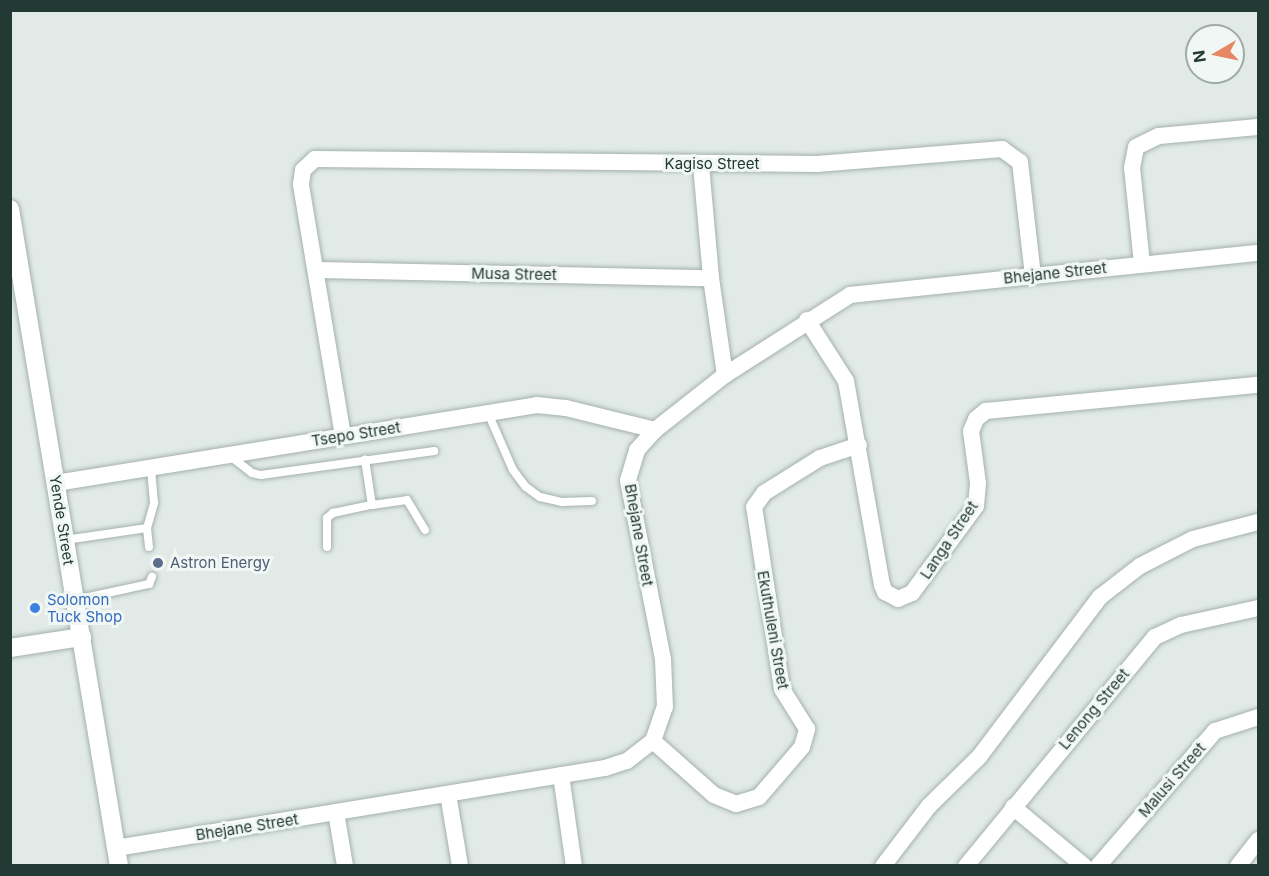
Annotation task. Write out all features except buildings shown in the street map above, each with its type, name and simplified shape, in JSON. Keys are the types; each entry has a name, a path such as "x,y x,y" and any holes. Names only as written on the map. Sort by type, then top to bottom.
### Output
{"street":[{"path":"1142,264 1132,168 1136,147 1159,136 1258,127"},
{"name":"Kagiso Street","path":"316,270 301,184 306,165 323,158 701,165 825,164 991,149 1010,152 1020,162 1033,276"},
{"path":"701,165 711,278 726,375"},
{"name":"Yende Street","path":"10,209 118,857"},
{"name":"Bhejane Street","path":"118,857 336,812 561,776 627,761 653,741 665,707 666,685 628,480 637,450 655,430 726,375 807,320 843,299 863,292 1258,252"},
{"path":"316,270 343,436"},
{"name":"Musa Street","path":"316,270 711,278"},
{"name":"Langa Street","path":"807,320 846,381 882,585 885,592 898,599 912,593 976,506 978,483 971,431 976,419 986,411 1258,385"},
{"name":"Tsepo Street","path":"56,483 550,405 655,430"},
{"name":"Ekuthuleni Street","path":"653,741 714,795 736,804 759,797 802,747 807,729 782,689 754,507 764,493 819,458 859,445"},
{"path":"883,866 929,806 979,757 1100,597 1140,566 1193,539 1258,522"},
{"name":"Lenong Street","path":"966,866 1155,637 1181,625 1258,608"},
{"path":"10,648 82,637"},
{"name":"Malusi Street","path":"1098,866 1215,731 1258,717"},
{"path":"561,776 574,866"},
{"path":"448,794 460,866"},
{"path":"1013,807 1084,866"},
{"path":"336,812 345,866"},
{"path":"1240,865 1258,840"}],"lane":[{"path":"488,413 509,462 526,487 540,497 562,502 592,501"},
{"path":"229,455 252,473 261,475 434,450"},
{"path":"365,460 372,504"},
{"path":"149,547 147,528 154,503 151,468"},
{"path":"327,547 327,518 333,513 372,504 407,500 425,530"},
{"path":"65,540 147,528"},
{"path":"75,600 149,584 152,577"}],"place":[{"name":"Astron Energy","path":"158,563"},
{"name":"Solomon Tuck Shop","path":"35,608"}]}
